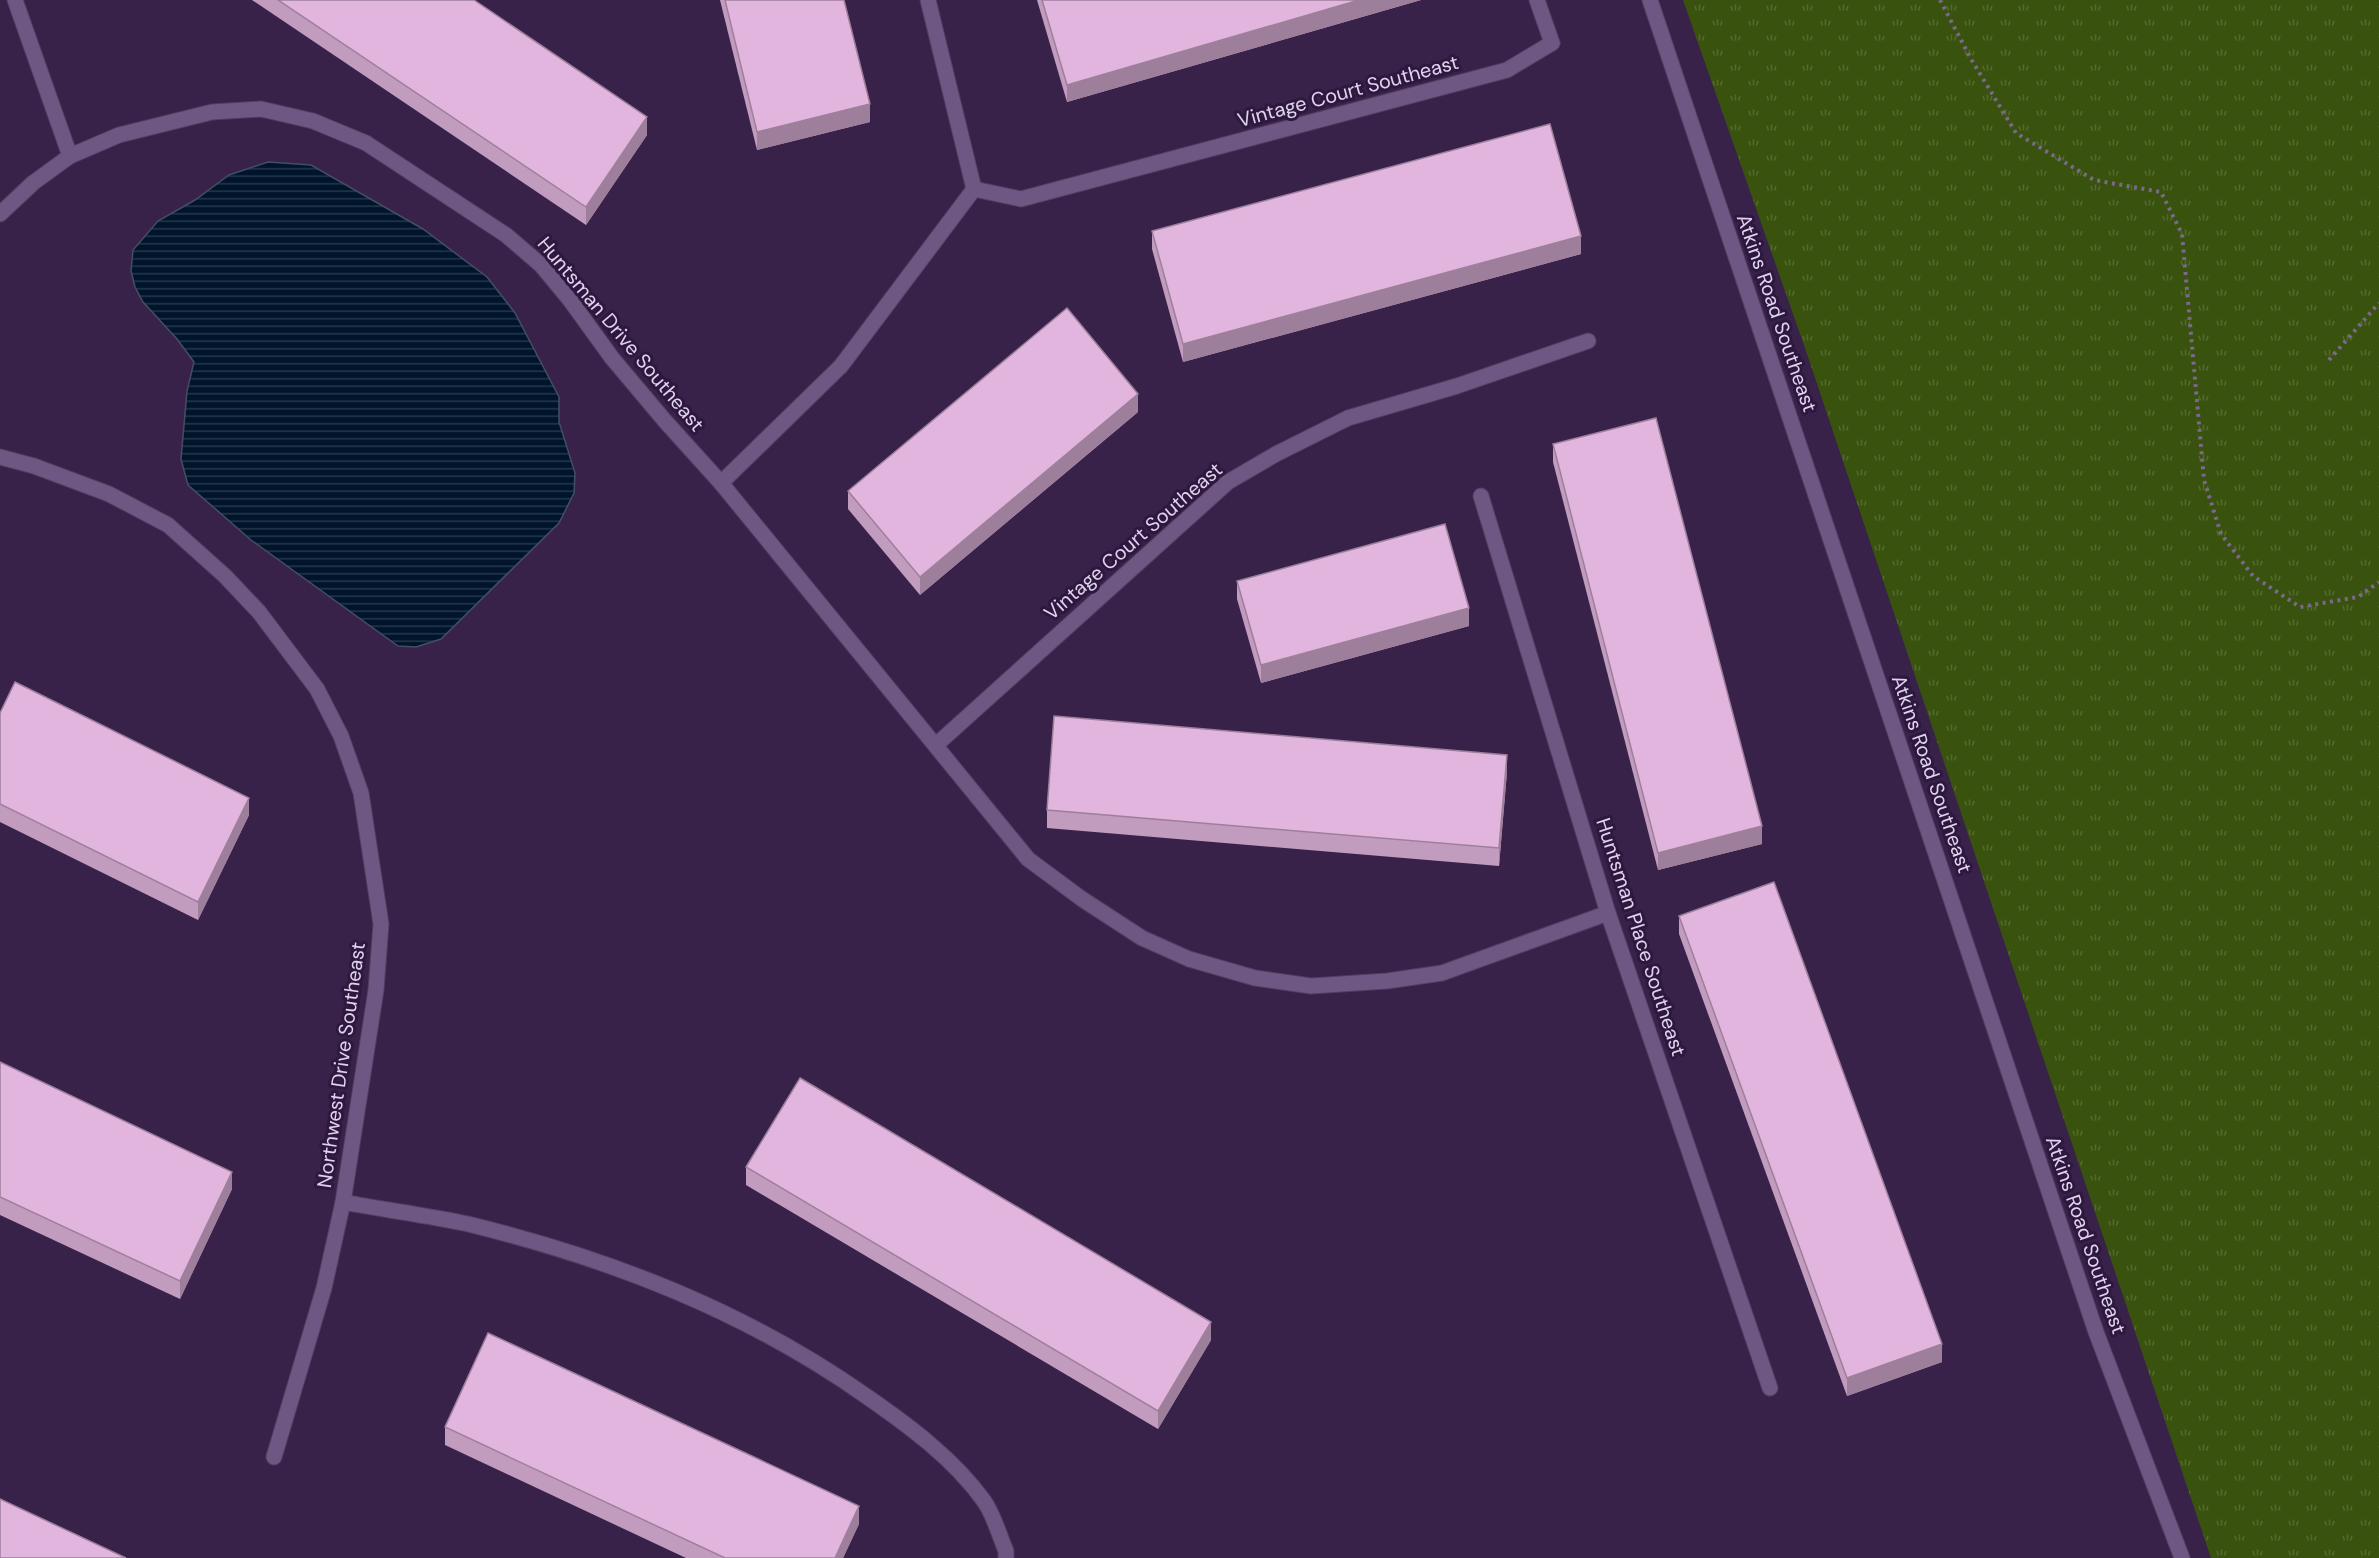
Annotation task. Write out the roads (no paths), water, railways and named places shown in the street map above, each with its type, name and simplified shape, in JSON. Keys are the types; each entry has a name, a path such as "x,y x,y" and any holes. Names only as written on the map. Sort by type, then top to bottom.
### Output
{"street":[{"path":"15,0 70,156"},
{"path":"928,0 974,189 841,366 721,483 1028,859 1082,899 1142,938 1189,959 1255,978 1311,986 1387,981 1442,973 1608,914"},
{"name":"Vintage Court Southeast","path":"974,189 1021,199 1507,70 1552,43 1537,0"},
{"name":"Atkins Road Southeast","path":"1650,0 2096,1332 2182,1558"},
{"name":"Huntsman Drive Southeast","path":"0,214 33,183 70,156 119,135 212,112 261,109 313,121 366,143 506,235 541,265 570,300 612,358 721,483"},
{"name":"Vintage Court Southeast","path":"936,746 1228,482 1276,454 1348,418 1457,386 1588,341"},
{"name":"Northwest Drive Southeast","path":"0,457 34,466 109,494 168,525 225,576 259,612 317,689 341,736 361,793 381,924 376,990 343,1202 324,1288 274,1457"},
{"name":"Huntsman Place Southeast","path":"1481,496 1608,914 1770,1388"},
{"path":"343,1202 466,1224 556,1248 631,1273 705,1303 765,1332 821,1364 886,1409 946,1459 985,1502 1006,1555"}],"water":[{"path":"268,162 311,165 423,229 487,277 515,313 559,397 559,422 575,473 574,493 559,523 441,639 416,647 398,646 251,540 188,485 181,459 187,391 194,362 177,339 143,302 135,287 131,271 133,250 158,221 195,200 229,175"}]}
